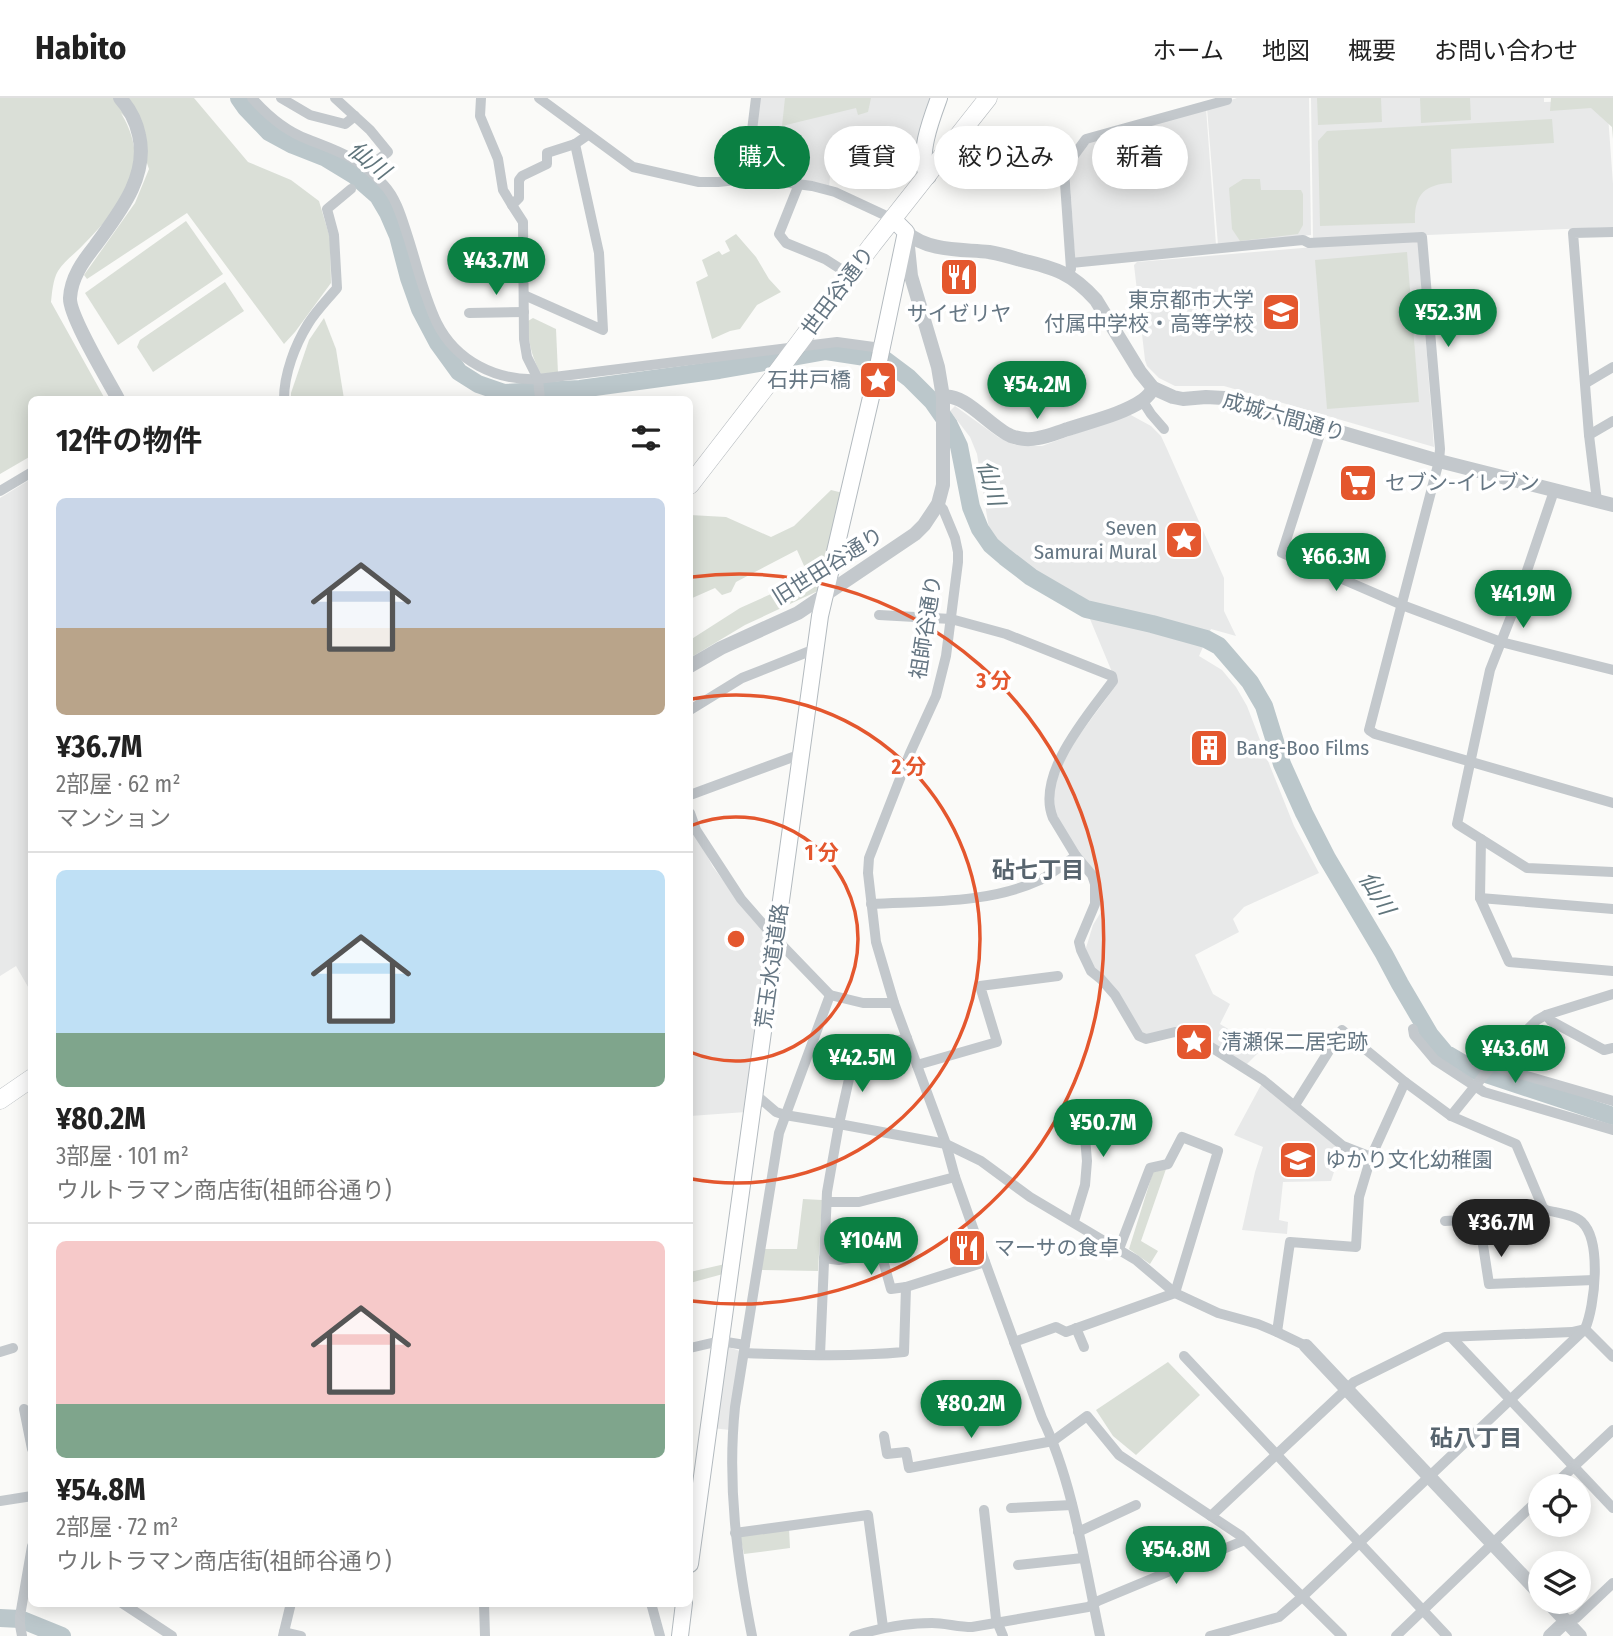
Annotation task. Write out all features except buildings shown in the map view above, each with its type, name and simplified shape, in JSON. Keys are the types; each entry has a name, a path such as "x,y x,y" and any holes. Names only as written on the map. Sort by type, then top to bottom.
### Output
{"main road":[{"path":"928,176 923,169 926,142 939,98"},
{"name":"世田谷通り","path":"693,481 850,275 900,226 928,176 988,98"},
{"path":"881,349 904,275 900,226"},
{"name":"荒玉水道道路","path":"693,1542 823,597 881,349"},
{"path":"0,1100 28,1081"},
{"path":"680,1636 684,1607"}],"street":[{"path":"116,396 74,318 69,301 74,279 119,213 137,178 142,147 137,125 120,98"},
{"path":"252,98 275,121 296,134 338,150 367,168 393,196 435,318 442,331 452,345 471,362 494,374 515,379 538,379 843,342 881,349"},
{"path":"281,98 310,115 345,124 355,116"},
{"path":"335,98 388,152 367,168"},
{"path":"481,98 480,116 498,159 503,190 523,222 524,339 527,357 538,379 540,396"},
{"path":"539,98 633,167 714,182"},
{"path":"753,126 756,98"},
{"path":"943,401 950,396 958,398 1004,432 1028,439 1042,438 1112,414 1150,394 1153,388 1140,372 1096,300 1070,269 1064,169 1086,139 1227,100 1226,98"},
{"path":"512,205 519,198 519,180 522,176 547,164 547,153 575,144 588,135"},
{"path":"524,295 603,330 599,253 575,144"},
{"path":"810,186 835,192 900,226 916,240 939,247 993,253 1070,269 1303,240 1309,243 1422,237 1439,461 1369,730 1375,734 1613,803"},
{"path":"284,396 297,345 309,322 337,288 334,235 327,209 351,189"},
{"path":"797,189 779,234 786,243 825,258 850,275"},
{"path":"1597,501 1573,233 1613,232"},
{"path":"904,275 938,367 943,401 943,485 938,504"},
{"path":"469,313 524,312"},
{"path":"1586,383 1613,367"},
{"name":"成城六間通り","path":"1153,388 1183,399 1224,398 1439,461 1613,505"},
{"path":"1142,400 1164,429"},
{"path":"1589,435 1613,421"},
{"path":"1322,428 1282,553 1402,605 1501,642 1613,670"},
{"path":"0,491 28,474"},
{"path":"1554,491 1490,670 1457,824 1527,869 1613,872"},
{"name":"旧世田谷通り","path":"693,664 721,648 798,613 823,597 915,534 924,526 938,504"},
{"name":"祖師谷通り","path":"938,504 951,528 958,562 946,656 936,696 910,752 869,858 868,873 876,942 894,1003 946,1144 985,1262 1042,1418 1053,1441 1072,1505 1100,1636"},
{"path":"880,615 951,619 1006,634 1112,676 1113,681 1066,745 1051,783 1050,796 1051,812 1076,856 1092,875 1095,884 1095,904 1079,942 1080,950 1091,971 1115,995 1139,1036 1146,1040 1175,1032 1195,1037 1263,1080 1342,1146 1371,1157"},
{"path":"693,708 742,678 816,649"},
{"path":"693,794 780,761 801,757"},
{"path":"693,822 741,899 830,995 863,1003 894,1003"},
{"path":"1481,839 1480,898 1509,962 1613,971"},
{"path":"871,904 956,900 995,895 1038,881 1076,856"},
{"path":"1480,898 1613,909"},
{"path":"917,1065 998,1042 980,986 1058,976"},
{"path":"1451,1116 1491,1066 1537,1020 1613,994"},
{"path":"752,1636 735,1533 731,1441 735,1407 779,1133 830,995"},
{"path":"1546,1016 1604,1050 1613,1048"},
{"path":"1413,1029 1414,1035 1435,1060 1476,1084 1484,1092 1613,1130"},
{"path":"1210,1636 1279,1617 1585,1329 1589,1315 1595,1264 1594,1250 1584,1224 1574,1217 1543,1208 1516,1144 1451,1116 1342,1030 1295,1105"},
{"path":"811,1051 855,1052 906,1038"},
{"path":"820,1355 827,1192 855,1052"},
{"path":"1491,1066 1613,1101"},
{"path":"1277,1332 1290,1242 1356,1247 1360,1197 1371,1157 1405,1082"},
{"path":"755,1094 776,1112 785,1115 946,1144 981,1161 1030,1197 1136,1260 1175,1293 1218,1313 1258,1324 1306,1346 1528,1581"},
{"path":"1062,1124 1074,1128 1086,1137 1085,1185 1073,1221"},
{"path":"1119,1249 1150,1168 1168,1164 1182,1137 1218,1151 1175,1293"},
{"path":"827,1202 859,1202 955,1177"},
{"path":"1445,1222 1479,1219 1489,1284 1594,1280"},
{"path":"824,1258 839,1260 881,1252 891,1289 906,1287 985,1262"},
{"path":"693,1347 720,1341 744,1349 820,1355 904,1352 906,1287"},
{"path":"1014,1342 1056,1327 1066,1332 1175,1293"},
{"path":"1076,1328 1084,1347"},
{"path":"1211,1516 1346,1388 1421,1348 1445,1337 1572,1332 1585,1329"},
{"path":"1585,1329 1613,1357"},
{"path":"1451,1337 1613,1508"},
{"path":"0,1352 13,1348"},
{"path":"1184,1356 1447,1636"},
{"path":"24,1409 28,1428"},
{"path":"884,1436 887,1454 906,1452 909,1468 1053,1441 1087,1416 1119,1455 1245,1540 1342,1636"},
{"path":"1566,1474 1613,1430"},
{"path":"0,1502 28,1497"},
{"path":"1011,1508 1072,1505"},
{"path":"1078,1532 1136,1505"},
{"path":"1395,1636 1528,1509"},
{"path":"984,1510 998,1623 1003,1636"},
{"path":"735,1533 868,1515 883,1627"},
{"path":"854,1636 883,1627 917,1624 972,1627 1088,1607 1245,1540"},
{"path":"1018,1565 1083,1558"},
{"path":"21,1626 28,1577"},
{"path":"1550,1636 1566,1621 1576,1618 1613,1583"},
{"path":"128,1607 172,1636"},
{"path":"287,1607 283,1634 301,1636"},
{"path":"484,1607 485,1636"},
{"path":"653,1607 660,1636"},
{"path":"1559,1614 1580,1636"},
{"path":"917,1624 923,1636"}],"shaded area":[{"path":"0,98 194,98 248,162 291,180 319,201 330,238 331,283 284,344 187,213 87,279 84,275 135,203 149,169 134,126 121,113 134,151 134,168 129,184 110,215 58,271 51,302 103,396 28,396 28,458 0,474"},
{"path":"759,98 936,98 920,157 920,126 824,126 824,186 810,184 810,126 754,126"},
{"path":"785,98 871,98 868,112 858,115 856,108 782,126"},
{"path":"1237,98 1309,98 1311,235 1218,245 1207,108"},
{"path":"1311,98 1544,98 1544,102 1585,101 1608,115 1613,227 1313,240"},
{"path":"1317,98 1381,98 1382,122 1318,125"},
{"path":"1420,98 1470,98 1471,120 1421,123"},
{"path":"1551,98 1613,98 1613,139 1612,127 1591,108 1550,111"},
{"path":"1206,108 1216,245 1075,259 1070,189 1078,189 1078,153 1084,144 1092,142 1092,189 1188,189 1188,126 1145,126"},
{"path":"1552,119 1554,143 1451,149 1452,183 1434,186 1422,193 1416,206 1415,223 1320,226 1318,141 1327,131"},
{"path":"1243,179 1260,179 1261,190 1301,190 1303,225 1298,234 1240,241 1232,229 1229,188"},
{"path":"186,221 223,274 118,345 85,293"},
{"path":"736,234 781,292 757,305 740,329 712,339 696,282 708,276 702,260 719,251 722,255 730,251 725,241"},
{"name":"東京都市大学 付属中学校・高等学校","path":"1418,240 1434,447 1224,386 1175,386 1159,378 1147,366 1134,265 1137,262"},
{"path":"1407,252 1419,402 1327,409 1315,260"},
{"path":"225,282 244,311 153,372 137,347 140,340"},
{"path":"324,318 336,349 344,396 291,396 309,340"},
{"path":"533,318 556,329 558,373 541,374 532,354 529,335 528,321"},
{"path":"955,406 998,437 1015,445 1042,446 1129,414 1151,426 1161,436 1224,578 1224,611 1236,636 1211,629 1199,656 1222,670 1247,706 1294,826 1319,873 1244,907 1233,919 1239,932 1195,955 1213,994 1230,1004 1220,1024 1262,1049 1245,1066 1195,1035 1147,1036 1140,1031 1094,970 1085,951 1093,925 1101,912 1099,882 1078,854 1055,812 1054,787 1069,749 1117,684 1080,595 1042,576 1006,552 989,529 977,454 970,437 950,411"},
{"path":"28,481 28,987 16,966 0,976 0,498"},
{"path":"831,490 843,493 820,590 745,625 693,656 693,638 740,608 809,577 797,550 736,582 731,592 722,595 715,588 693,598 693,515 726,517 771,537 794,526"},
{"path":"693,830 713,867 751,918 773,940 746,1112 693,1116"},
{"name":"ゆかり文化幼稚園","path":"1262,1083 1342,1148 1331,1181 1283,1182 1279,1220 1288,1222 1287,1234 1242,1230 1263,1147 1234,1135"},
{"path":"1166,1169 1141,1241 1158,1251 1150,1264 1129,1249 1153,1172"},
{"path":"803,1199 822,1200 818,1271 759,1270 764,1249 797,1249"},
{"path":"725,1264 723,1274 693,1282 693,1271"},
{"path":"722,1345 740,1351 730,1430 712,1428"},
{"path":"1168,1362 1200,1395 1136,1455 1113,1436 1096,1410"},
{"path":"789,1528 790,1548 744,1554 740,1535"}],"waterway":[{"name":"仙川","path":"239,98 269,132 326,158 354,175 378,196 398,236 420,309 438,343 459,372 478,384 504,393 580,389 719,370 826,351 885,360 909,378 933,402 949,425 959,446 971,507 980,529 991,545 1031,577 1086,609 1206,639 1219,646 1250,682 1264,706 1282,764 1327,858 1430,1035 1445,1053 1474,1070 1613,1116"},
{"path":"0,1618 20,1619 62,1636"}],"place":[{"name":"サイゼリヤ","path":"959,277"},
{"name":"東京都市大学 付属中学校・高等学校","path":"1281,312"},
{"name":"石井戸橋","path":"878,380"},
{"name":"セブン-イレブン","path":"1358,483"},
{"name":"Seven Samurai Mural","path":"1184,540"},
{"name":"Bang-Boo Films","path":"1209,748"},
{"name":"清瀬保二居宅跡","path":"1194,1042"},
{"name":"ゆかり文化幼稚園","path":"1298,1160"},
{"name":"マーサの食卓","path":"967,1248"}],"district":[{"name":"砧七丁目","path":"1038,870"},
{"name":"砧八丁目","path":"1476,1438"}]}
